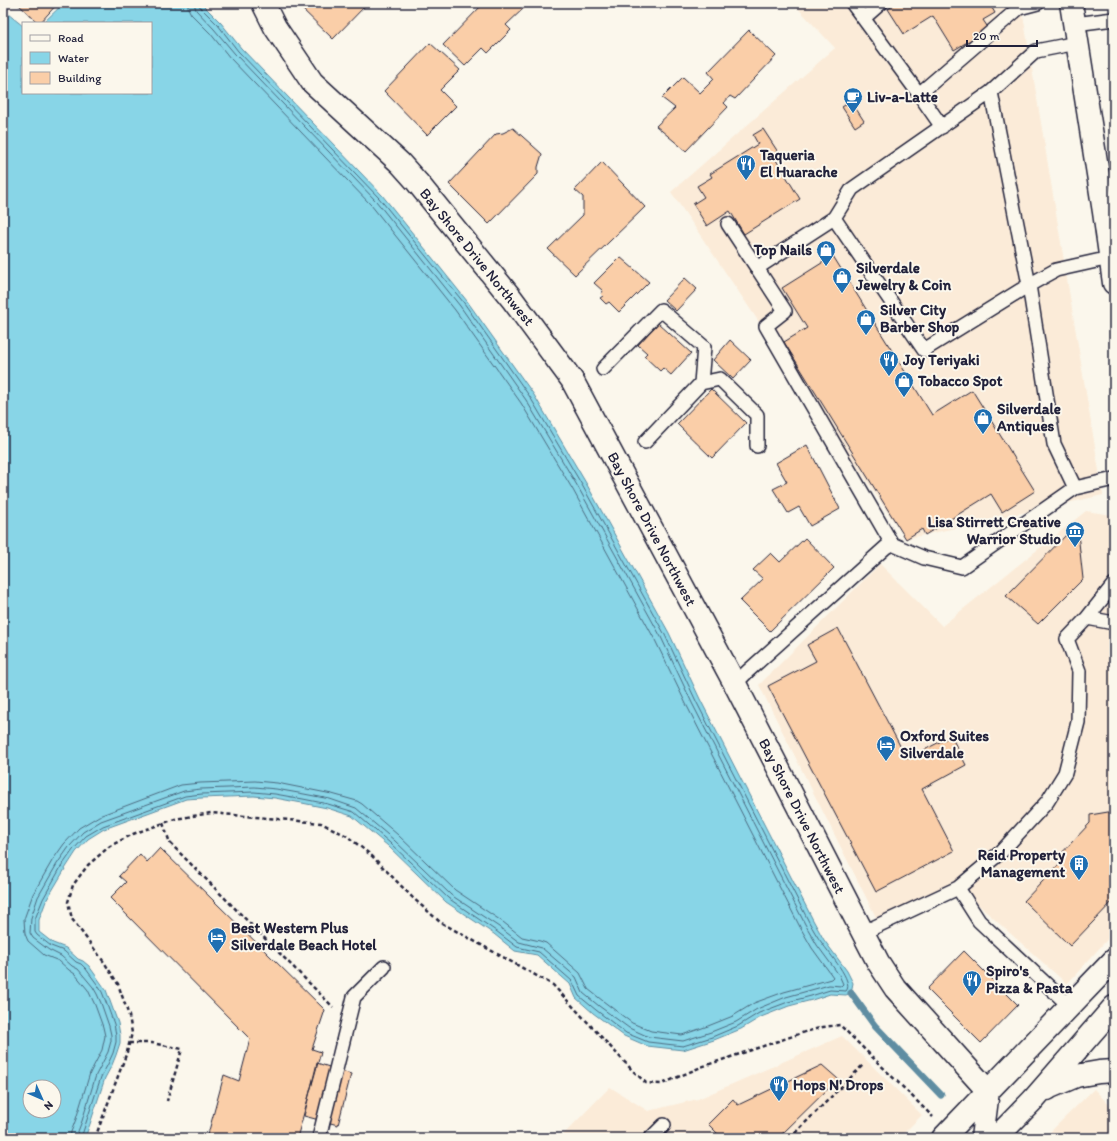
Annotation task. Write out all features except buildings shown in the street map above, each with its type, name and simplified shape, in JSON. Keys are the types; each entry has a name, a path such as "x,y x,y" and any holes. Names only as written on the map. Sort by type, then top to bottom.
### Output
{"street":[{"name":"Bay Shore Drive Northwest","path":"263,3 275,27 312,82 400,163 417,182 512,299 572,380 735,684 878,962 895,988 988,1091"},
{"path":"1075,23 1109,211 1110,258 1114,283"},
{"path":"941,1129 988,1091 1114,960"},
{"path":"996,1138 1033,1100 1114,1007"},
{"path":"1033,1100 1050,1087 1076,1076 1114,1071"},
{"path":"982,1138 988,1091"}],"lane":[{"path":"852,3 942,127"},
{"path":"864,18 881,3"},
{"path":"919,94 1019,8 1038,3"},
{"path":"757,268 834,218 852,188 991,92 1036,51 1075,23 1114,19"},
{"path":"991,92 1029,285 1054,444 1075,488"},
{"path":"834,218 924,350 1056,270 1110,258"},
{"path":"728,224 785,311 766,326 892,544 924,558 962,567 1075,488 1114,479"},
{"path":"603,369 661,310 704,347 701,383"},
{"path":"645,442 701,383 720,380 757,415 757,446"},
{"path":"735,684 753,666 886,547 892,544"},
{"path":"862,933 958,888 1001,852 1047,802 1066,773 1078,722 1078,671 1067,639 1114,584"},
{"path":"1086,618 1114,623"},
{"path":"958,888 980,921 1060,998"},
{"path":"319,1138 354,997 384,967"},
{"path":"651,1138 664,1125"}],"path":[{"path":"95,1138 127,1052 132,1033 129,1016 118,984 104,962 72,919 68,902 73,885 88,865 110,846 133,834 175,819 211,813 321,823 347,836 372,856 412,898 440,922 553,985 632,1070 646,1083 662,1084 701,1067 823,1026 840,1025 933,1117 941,1129"},
{"path":"163,823 170,843 338,1012 349,1016"},
{"path":"129,1043 152,1043 182,1049 167,1101"},
{"path":"790,1138 864,1064"}],"shaded area":[{"path":"793,3 1021,3 1103,495 906,539 671,192 835,48"},
{"path":"1086,511 1112,515 1114,539 1114,932 1067,984 984,910 957,883 878,921 759,685 880,564 942,626"},
{"path":"842,1036 922,1115 899,1138 560,1138 610,1087 648,1111 698,1099"},
{"path":"1094,1089 1114,1110 1114,1138 1044,1138"}],"water":[{"path":"64,3 201,3 221,23 241,48 382,195 467,301 534,395 586,483 669,633 700,699 813,920 824,940 847,971 853,983 851,993 846,995 830,994 789,1006 761,1017 741,1029 683,1050 647,1046 624,1036 593,1013 576,998 570,984 537,955 515,951 494,934 446,902 388,846 352,816 327,808 275,798 254,796 186,799 104,829 88,839 76,852 46,901 39,920 39,932 53,943 66,948 78,959 89,966 106,990 118,1023 120,1043 112,1065 105,1078 84,1138 3,1138 3,10 22,25 22,94 152,94 152,22 44,22"}],"waterway":[{"path":"851,993 875,1026 941,1095"}],"place":[{"name":"Liv-a-Latte","path":"853,114"},
{"name":"Taqueria El Huarache","path":"746,181"},
{"name":"Top Nails","path":"826,267"},
{"name":"Silverdale Jewelry & Coin","path":"842,294"},
{"name":"Silver City Barber Shop","path":"866,336"},
{"name":"Joy Teriyaki","path":"889,377"},
{"name":"Tobacco Spot","path":"904,398"},
{"name":"Silverdale Antiques","path":"983,435"},
{"name":"Lisa Stirrett Creative Warrior Studio","path":"1075,548"},
{"name":"Oxford Suites Silverdale","path":"886,762"},
{"name":"Reid Property Management","path":"1079,881"},
{"name":"Best Western Plus Silverdale Beach Hotel","path":"217,954"},
{"name":"Spiro's Pizza & Pasta","path":"972,997"},
{"name":"Hops N' Drops","path":"779,1102"}]}
